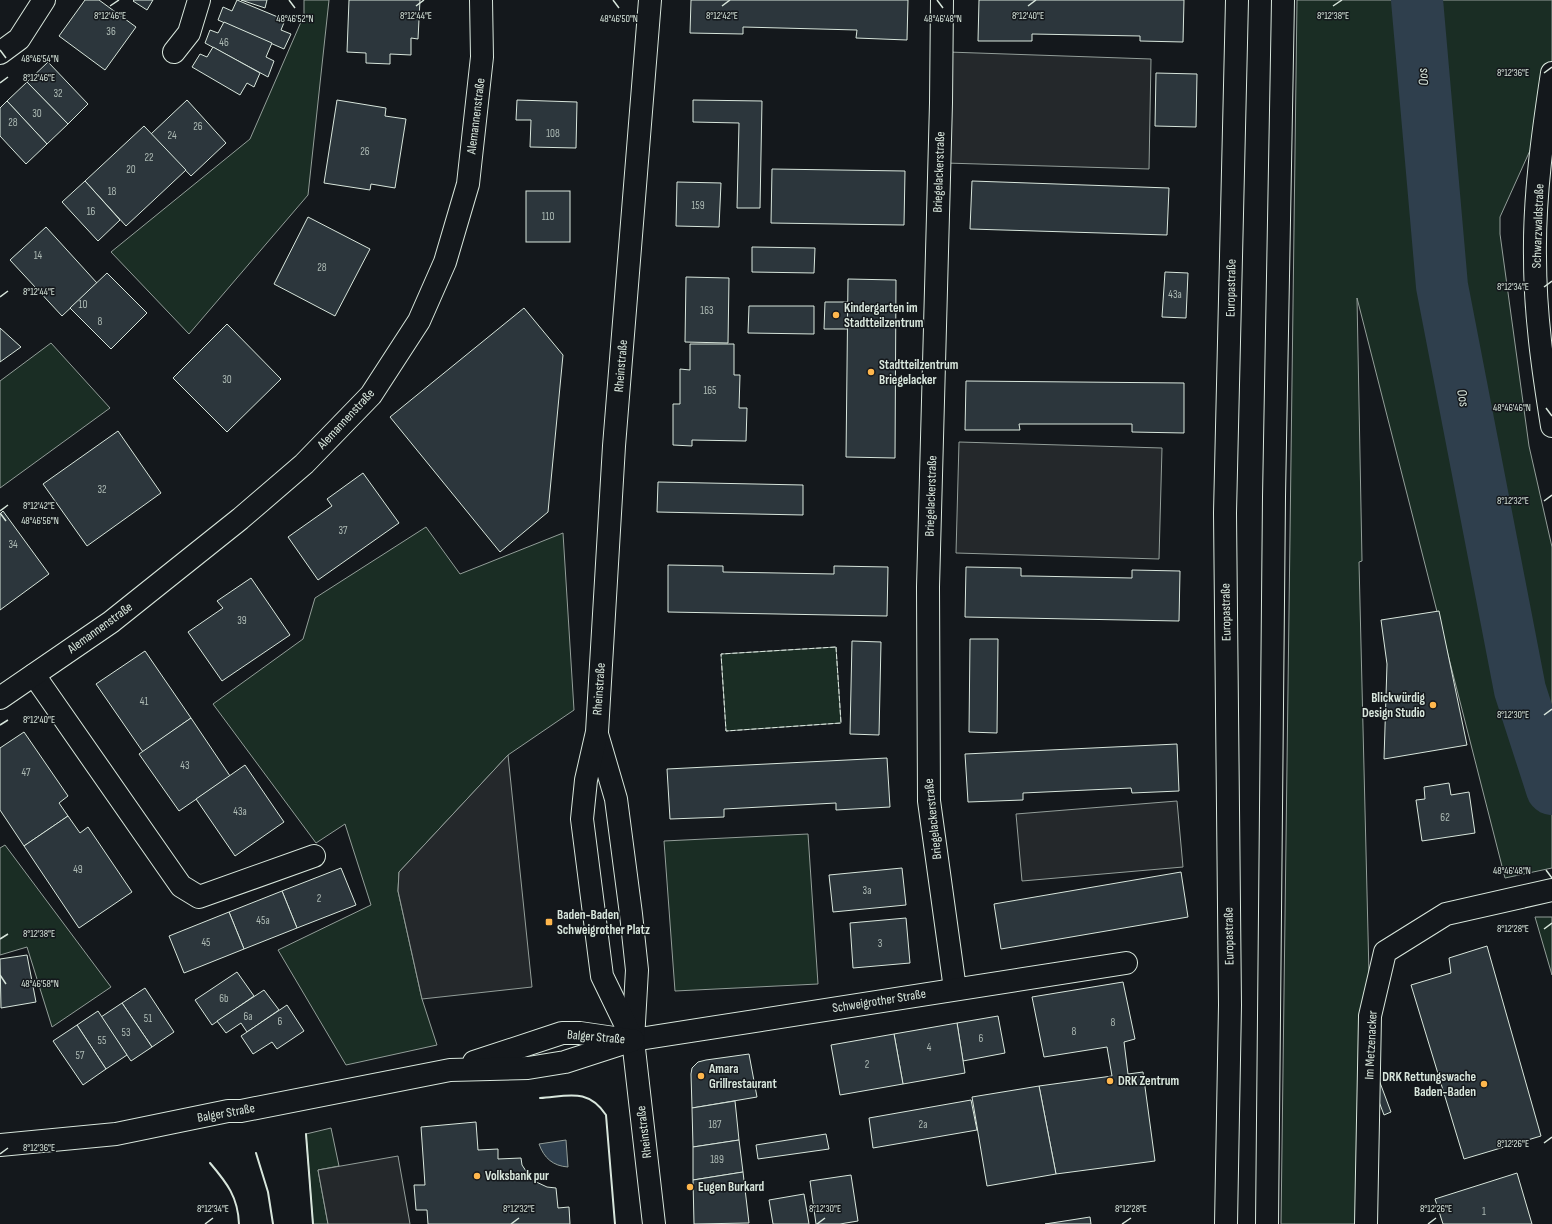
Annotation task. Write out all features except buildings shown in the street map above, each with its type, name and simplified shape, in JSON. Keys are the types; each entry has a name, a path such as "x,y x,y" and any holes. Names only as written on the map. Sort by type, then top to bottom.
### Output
{"street":[{"path":"0,53 19,39 44,0"},
{"path":"174,52 189,33 199,0"},
{"name":"Alemannenstraße","path":"0,698 111,622 240,519 304,464 370,395 419,321 445,262 468,184 482,57 480,0"},
{"name":"Rheinstraße","path":"633,1040 602,976 592,909 582,819 586,780 597,732 614,446 650,0"},
{"name":"Briegelackerstraße","path":"942,0 941,103 928,587 929,801 955,989"},
{"name":"Europastraße","path":"1226,1224 1230,1005 1225,513 1237,0"},
{"path":"1267,1224 1274,497 1283,0"},
{"name":"Schwarzwaldstraße","path":"1552,73 1549,115 1538,191 1535,257 1540,346 1552,426"},
{"path":"34,675 180,886 199,897 314,856"},
{"name":"Rheinstraße","path":"597,732 616,799 631,914 637,970 633,1040 654,1224"},
{"name":"Im Metzenacker","path":"1366,1224 1370,1016 1385,952 1446,914 1552,890"},
{"name":"Schweigrother Straße","path":"633,1040 1126,963"},
{"name":"Balger Straße","path":"0,1146 116,1134 228,1111 241,1110 450,1070 562,1033 580,1033 633,1040"},
{"name":"Balger Straße","path":"450,1070 528,1068 565,1062 633,1040"}],"green space":[{"path":"304,0 329,0 308,195 189,334 111,252 250,139 304,15"},
{"path":"1297,0 1552,0 1552,73 1546,115 1500,217 1500,234 1529,446 1552,547 1552,868 1505,878 1357,298 1362,561 1359,562 1370,1016 1366,1224 1281,1224"},
{"path":"51,343 110,408 0,488 0,381"},
{"path":"426,527 460,574 563,533 574,710 508,755 399,872 398,891 422,999 437,1045 346,1065 278,950 371,905 345,824 316,843 213,704 303,639 315,598"},
{"path":"836,647 841,723 726,731 721,654"},
{"path":"808,834 818,984 675,991 664,841"},
{"path":"5,845 111,987 52,1027 27,947 0,955 0,848"},
{"path":"1535,917 1552,917 1552,975"},
{"path":"331,1128 339,1166 318,1170 328,1224 313,1224 306,1134"}],"shaded area":[{"path":"948,52 1151,59 1149,169 945,163"},
{"path":"959,442 1162,448 1159,559 956,553"},
{"path":"508,755 532,987 422,999 398,891 399,872"},
{"path":"1177,801 1183,867 1022,881 1016,814"},
{"path":"398,1156 410,1224 328,1224 318,1170"}],"water":[{"path":"566,1140 568,1167 558,1165 546,1157 539,1144"}],"waterway":[{"name":"Oos","path":"1417,0 1442,286 1520,690 1552,789"}],"fence":[{"path":"836,647 841,723 726,731 721,654 836,647"}],"wall":[{"path":"540,1098 569,1095 585,1097 599,1106 606,1115 615,1224"},
{"path":"306,1134 313,1224"},
{"path":"256,1153 268,1192 273,1224"},
{"path":"210,1163 222,1177 234,1198 239,1224"}],"place":[{"name":"Kindergarten im Stadtteilzentrum","path":"836,315"},
{"name":"Stadtteilzentrum Briegelacker","path":"871,372"},
{"name":"Blickwürdig Design Studio","path":"1433,705"},
{"name":"Baden-Baden Schweigrother Platz","path":"549,922"},
{"name":"Amara Grillrestaurant","path":"701,1076"},
{"name":"DRK Zentrum","path":"1110,1081"},
{"name":"DRK Rettungswache Baden-Baden","path":"1484,1084"},
{"name":"Volksbank pur","path":"477,1176"},
{"name":"Eugen Burkard","path":"690,1187"}]}
